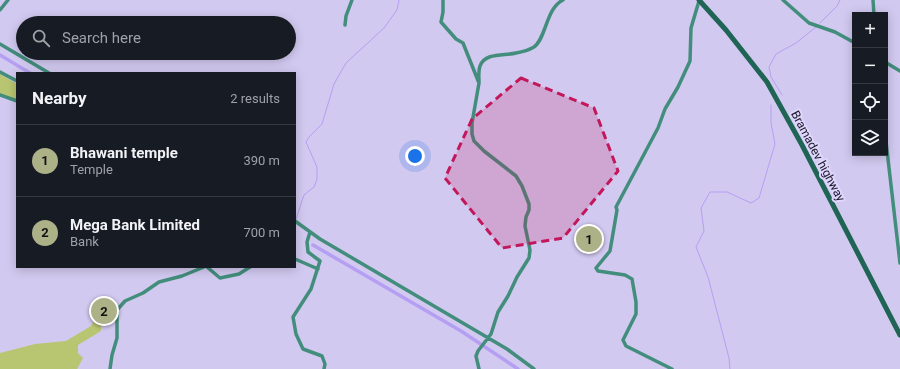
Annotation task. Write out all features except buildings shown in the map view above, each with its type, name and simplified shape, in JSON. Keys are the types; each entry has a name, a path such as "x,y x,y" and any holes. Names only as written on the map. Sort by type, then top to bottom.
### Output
{"street":[{"path":"0,10 8,0"},
{"path":"345,25 346,16 352,0"},
{"path":"443,0 441,22 456,39 463,43 479,83"},
{"path":"479,369 476,356 478,351 491,334 498,312 529,258 530,250 525,226 529,204 522,186 516,176 484,151 474,141 472,134 472,123 480,68 482,63 488,58 498,54 515,54 530,49 536,45 555,7 563,0"},
{"path":"672,369 626,346 623,340 636,314 636,302 632,279 626,275 598,271 596,268 610,251 618,201 658,128 665,109 678,87 690,61 691,28 699,0"},
{"name":"Bramadev highway","path":"699,0 726,30 767,82 802,145 900,334"},
{"path":"783,0 809,23 835,32 852,41"},
{"path":"873,0 874,12"},
{"path":"0,44 16,53"},
{"path":"27,60 47,72"},
{"path":"888,64 900,71"},
{"path":"0,72 16,80"},
{"path":"0,95 16,100"},
{"path":"888,156 900,264"},
{"path":"296,222 320,239 507,349 534,369"},
{"path":"310,232 306,242 308,252 320,261 311,289 293,317 296,334 303,349 322,356 325,364 324,369"},
{"path":"296,260 318,269"},
{"path":"110,369 116,338 117,310 125,301 143,293 160,282 202,268"},
{"path":"206,268 220,278 239,274 248,268"}],"highlighted area":[{"path":"521,78 594,108 618,171 563,238 502,248 445,178 472,119"}],"green space":[{"path":"0,74 16,83 16,100 0,94"},
{"path":"99,311 101,312 101,331 78,345 78,353 83,358 77,369 0,369 0,353 35,344 66,341 91,326"}],"waterway":[{"path":"296,219 304,195 314,187 317,179 317,167 306,142 322,124 334,84 346,63 384,28 397,10 399,0"},
{"path":"820,23 837,6 840,0"},
{"path":"782,95 771,77 769,67 776,54 796,43 816,27"},
{"path":"0,55 28,72"},
{"path":"730,369 729,358 708,277 696,247 704,231 701,208 710,192 727,192 751,203 759,198 775,144 771,123 771,105"},
{"path":"313,245 461,331 518,369"}],"place":[{"name":"Bhawani temple","path":"589,239"},
{"name":"Mega Bank Limited","path":"104,311"}]}
